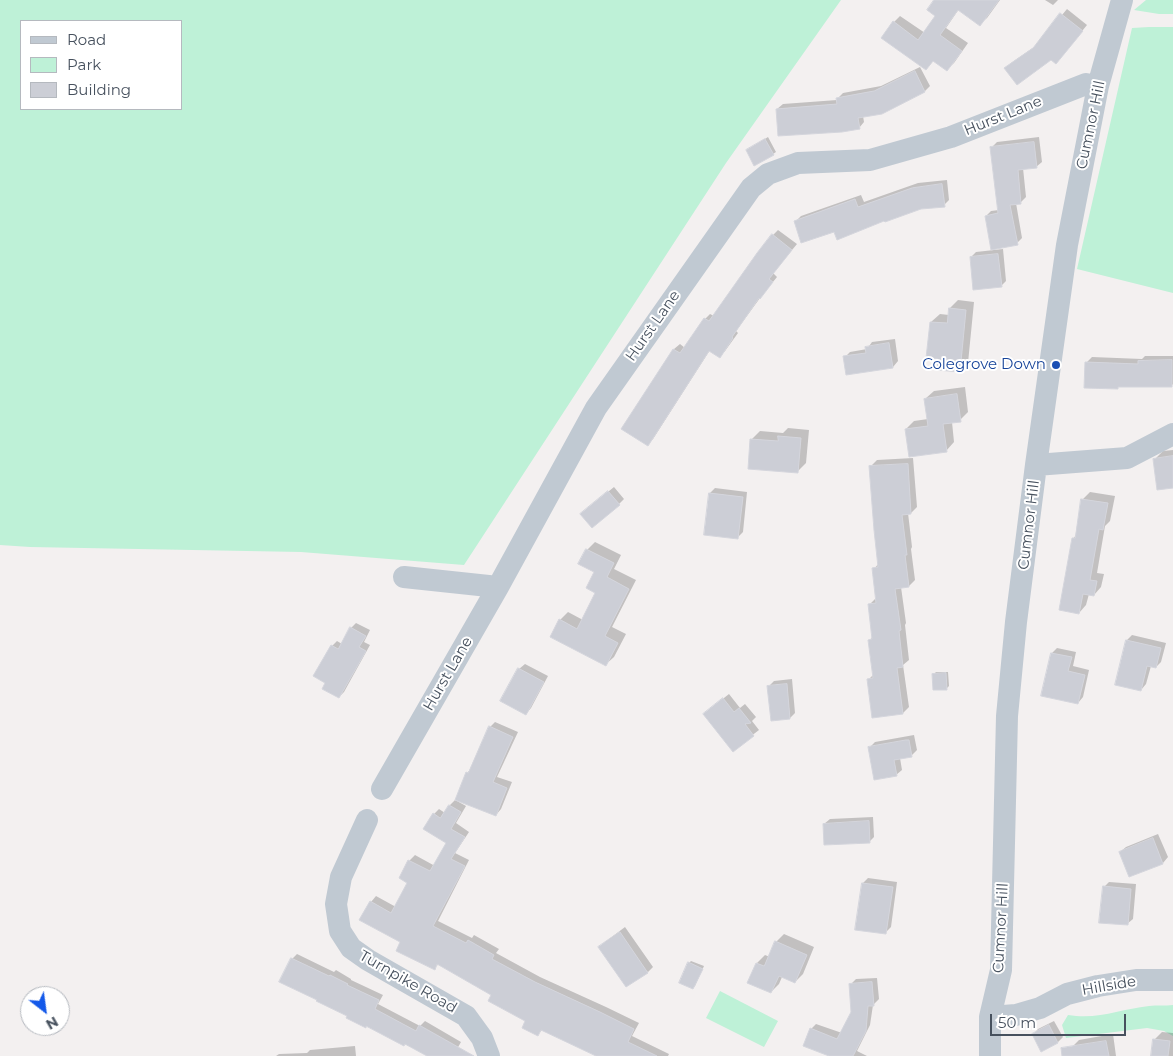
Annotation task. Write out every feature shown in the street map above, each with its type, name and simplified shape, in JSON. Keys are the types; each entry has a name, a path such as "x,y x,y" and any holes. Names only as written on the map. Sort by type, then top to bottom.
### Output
{"street":[{"name":"Cumnor Hill","path":"990,1056 990,1017 1001,970 1007,716 1016,622 1067,245 1098,86 1122,0"},
{"name":"Hurst Lane","path":"382,789 498,587 596,408 751,188 768,174 798,163 870,160 951,137 1086,84 1098,86"},
{"path":"1036,465 1127,458 1173,434"},
{"path":"404,578 498,587"},
{"name":"Turnpike Road","path":"367,820 341,877 336,904 340,931 351,948 362,956 466,1016 482,1038 488,1056"},
{"name":"Hillside","path":"990,1017 1016,1015 1040,1008 1067,994 1098,986 1136,980 1173,980"}],"green space":[{"path":"0,0 841,0 726,163 464,565 301,552 0,545"},
{"path":"1146,0 1173,0 1173,14 1134,10"},
{"path":"1173,27 1173,293 1077,269 1132,28"},
{"path":"720,991 778,1021 764,1047 706,1018"},
{"path":"1173,1005 1173,1036 1164,1031 1147,1028 1066,1038 1062,1025 1068,1015 1090,1016 1109,1014 1138,1007"}],"building":[{"path":"934,0 999,0 980,26 958,10 940,35 962,51 947,71 933,61 926,70 881,38 893,21 918,40 935,16 927,10"},
{"path":"1060,13 1083,31 1056,64 1051,60 1017,85 1004,68 1033,48"},
{"path":"915,71 925,92 882,114 858,118 860,129 778,136 776,109 837,104 836,98 874,91"},
{"path":"765,139 774,155 754,166 746,150"},
{"path":"1034,142 1037,168 1018,170 1021,204 1010,205 1018,245 991,250 985,216 998,213 990,147"},
{"path":"942,184 945,207 921,209 884,221 837,240 834,232 801,243 794,221 855,199 858,207 912,188"},
{"path":"772,234 792,250 769,279 773,282 759,298 720,358 709,351 648,446 621,429 673,349 680,353 704,318 709,321"},
{"path":"998,254 1002,287 973,290 970,257"},
{"path":"949,308 966,310 960,372 937,370 938,359 926,358 930,322 947,323"},
{"path":"889,343 893,368 846,375 843,356 866,353 865,347"},
{"path":"1172,360 1172,387 1084,388 1085,362 1138,364 1138,361"},
{"path":"957,394 961,422 943,424 947,452 909,457 905,429 928,426 924,399"},
{"path":"778,436 801,438 798,473 748,469 750,439 778,441"},
{"path":"1173,456 1173,488 1157,490 1153,459"},
{"path":"908,464 911,514 902,515 909,587 895,589 901,630 899,631 903,667 897,668 903,714 872,718 867,679 873,678 868,640 872,639 868,604 876,603 872,568 878,567 869,466"},
{"path":"608,491 620,505 592,528 580,514"},
{"path":"709,493 743,497 738,539 704,535"},
{"path":"1081,499 1108,503 1103,530 1099,529 1090,580 1097,581 1094,596 1083,594 1079,614 1059,610 1072,538 1075,538"},
{"path":"586,549 614,563 607,577 629,589 605,636 618,643 606,666 550,637 559,619 577,629 595,593 586,588 594,572 578,564"},
{"path":"350,627 366,636 359,647 366,651 339,698 322,689 325,683 313,676 331,645 338,649"},
{"path":"1126,640 1161,648 1156,668 1147,666 1141,691 1115,685"},
{"path":"1051,653 1072,657 1068,671 1085,675 1078,704 1041,696"},
{"path":"518,668 544,682 526,715 500,701"},
{"path":"946,673 947,690 933,690 932,674"},
{"path":"787,684 790,719 771,721 767,686"},
{"path":"723,698 734,712 739,708 751,723 745,724 754,736 733,752 703,714"},
{"path":"489,726 513,737 493,782 507,788 496,816 455,800 466,772 468,773"},
{"path":"909,740 912,757 894,760 897,776 874,780 868,747"},
{"path":"449,805 461,812 451,829 465,837 451,859 465,866 433,926 466,943 468,940 494,955 492,959 535,982 634,1029 628,1042 657,1056 596,1056 541,1030 538,1036 522,1028 525,1021 488,1001 491,995 437,964 435,970 396,951 400,942 359,920 370,901 391,913 407,883 399,878 408,860 430,871 446,843 423,829 433,813 440,818"},
{"path":"869,821 870,843 824,845 823,824"},
{"path":"1153,838 1163,864 1129,877 1119,852"},
{"path":"862,883 893,887 886,934 855,930"},
{"path":"1103,886 1131,889 1128,925 1099,923"},
{"path":"620,932 648,973 626,987 598,947"},
{"path":"775,941 807,955 795,983 779,976 771,993 747,983 756,963 764,966"},
{"path":"291,958 379,1000 375,1009 416,1031 419,1025 474,1056 427,1056 405,1044 404,1046 346,1018 347,1016 279,982"},
{"path":"688,962 703,969 693,989 679,983"},
{"path":"872,982 874,1006 868,1006 866,1031 853,1056 829,1056 803,1046 810,1028 837,1039 851,1012 849,984"},
{"path":"1049,1025 1058,1043 1041,1052 1032,1034"},
{"path":"1153,1039 1170,1041 1168,1056 1151,1056"},
{"path":"1106,1041 1109,1056 1062,1056 1061,1048"}],"place":[{"name":"Colegrove Down","path":"1056,365"}]}
